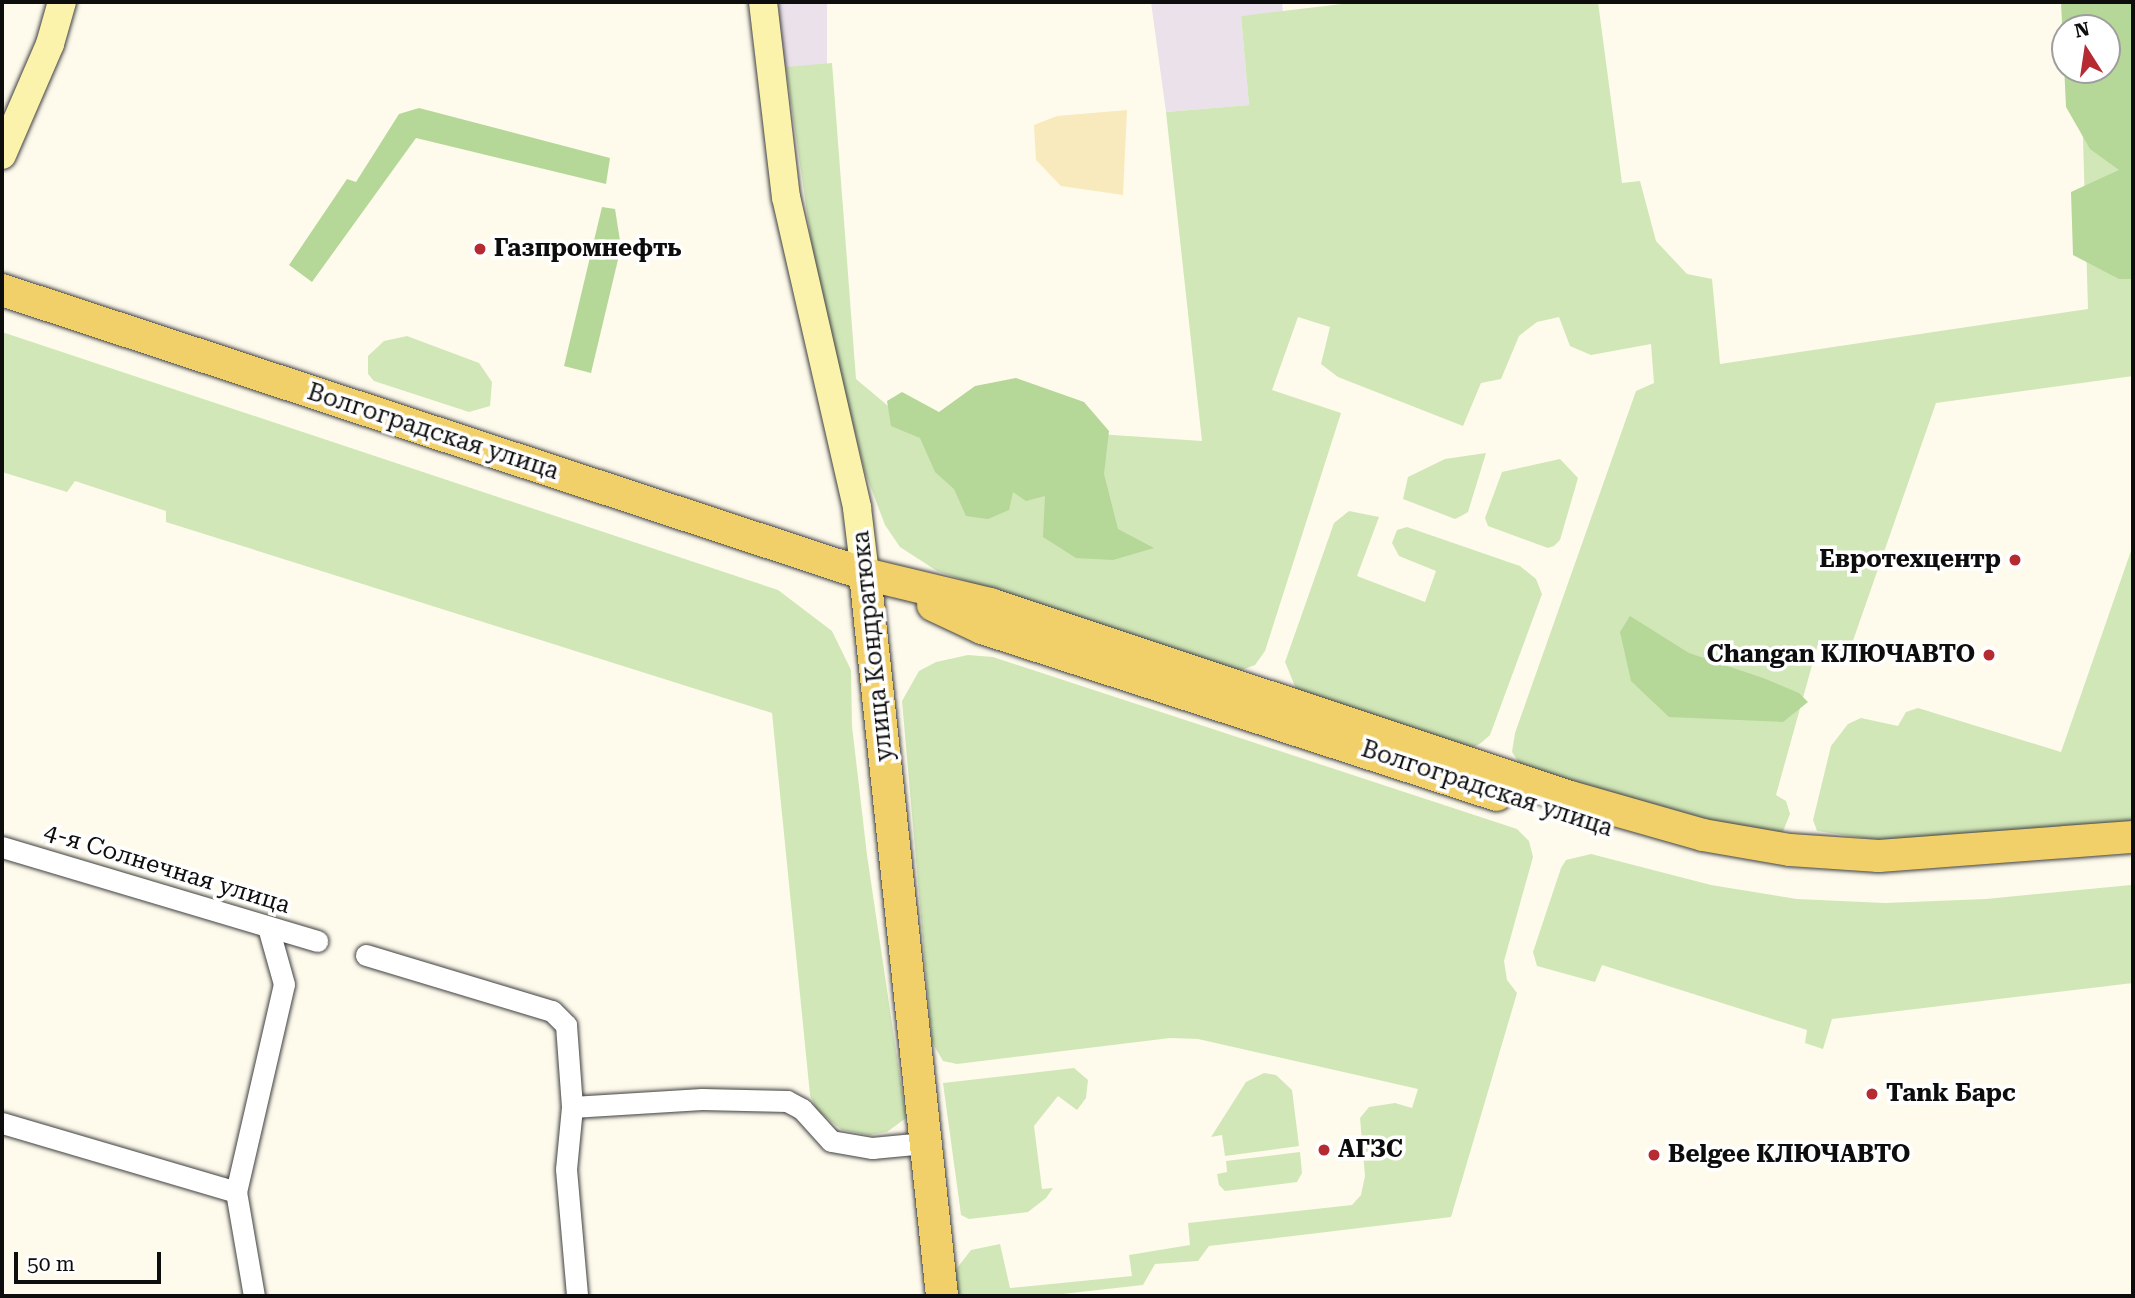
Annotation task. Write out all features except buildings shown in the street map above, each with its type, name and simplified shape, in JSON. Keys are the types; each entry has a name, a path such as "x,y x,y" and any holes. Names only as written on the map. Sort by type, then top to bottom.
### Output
{"main road":[{"name":"Волгоградская улица","path":"2,290 865,574 990,604 1570,797 1703,835 1790,850 1879,856 2133,836"},
{"name":"Волгоградская улица","path":"865,574 982,628 1563,816 1696,855 1781,870 1877,876 1956,874 2133,856"},
{"name":"улица Кондратюка","path":"865,574 942,1296"}],"street":[{"path":"2,155 50,44 62,2"},
{"name":"улица Кондратюка","path":"763,2 786,197 857,508 865,574"},
{"name":"4-я Солнечная улица","path":"2,847 317,941"},
{"path":"254,1296 236,1192 284,984 268,927"},
{"path":"366,956 552,1011 566,1026 572,1107 566,1169 577,1296"},
{"path":"572,1107 702,1099 787,1101 802,1109 831,1141 872,1148 925,1143"},
{"path":"2,1124 236,1192"}],"shaded area":[{"path":"779,2 827,2 827,67 779,67"},
{"path":"1151,2 1282,2 1283,13 1241,16 1249,105 1166,112"}],"green space":[{"path":"1359,2 1598,2 1622,183 1640,181 1656,241 1687,274 1712,279 1720,364 2088,309 2081,84 2116,84 2133,91 2133,376 1936,403 1848,655 1819,640 1776,795 1786,801 1790,814 1782,834 1771,837 1522,767 1512,752 1515,733 1636,391 1654,383 1651,344 1591,355 1570,346 1559,317 1537,322 1519,336 1501,379 1481,383 1463,426 1338,377 1321,364 1330,327 1298,317 1272,390 1341,413 1265,651 1255,665 1234,673 937,571 900,547 885,525 865,472 817,282 786,67 832,63 856,379 906,421 1202,441 1166,112 1249,105 1241,16"},
{"path":"2061,2 2133,2 2133,279 2119,279 2073,255 2071,192 2119,170 2090,149 2066,107 2065,84 2121,84 2121,14 2062,14"},
{"path":"419,108 610,158 606,184 416,138 312,282 289,265 347,179 356,182 399,114"},
{"path":"602,207 615,209 621,247 591,373 564,366"},
{"path":"2,332 778,590 832,631 851,670 852,726 867,855 906,1118 887,1132 869,1135 842,1130 817,1110 810,1095 772,713 166,522 166,511 75,481 67,492 2,472"},
{"path":"407,336 479,363 492,382 490,406 469,412 374,381 368,374 368,356 384,341"},
{"path":"1016,378 1084,402 1109,431 1104,474 1118,529 1154,548 1113,560 1076,558 1043,537 1045,496 1026,501 1013,492 1009,510 988,519 966,516 954,489 935,472 920,438 891,426 887,401 902,392 939,412 975,386"},
{"path":"1486,453 1468,512 1461,516 1455,519 1403,499 1408,477 1445,459"},
{"path":"1560,459 1578,478 1560,540 1554,546 1548,548 1488,526 1485,518 1502,472"},
{"path":"1349,511 1379,517 1357,576 1425,602 1436,571 1399,556 1392,543 1397,530 1407,527 1520,566 1536,579 1542,594 1490,735 1472,748 1297,691 1285,662 1334,523"},
{"path":"2133,545 2133,824 1892,842 1817,831 1813,820 1831,746 1848,724 1861,718 1898,726 1906,712 1918,708 2061,752"},
{"path":"1630,616 1689,653 1763,678 1799,693 1808,702 1783,722 1669,717 1631,681 1620,632"},
{"path":"968,655 993,657 1517,829 1529,841 1533,857 1504,961 1507,980 1517,993 1451,1217 1209,1246 1198,1261 1155,1264 1143,1285 1044,1296 957,1296 954,1272 971,1250 1000,1244 1010,1288 1132,1276 1129,1255 1190,1245 1188,1223 1352,1205 1361,1195 1365,1176 1360,1118 1369,1107 1395,1103 1412,1108 1418,1089 1198,1039 1170,1038 957,1064 943,1061 932,1042 902,701 919,671 936,662"},
{"path":"1591,854 1711,885 1797,899 1885,903 1986,899 2131,885 2133,983 1832,1019 1823,1049 1805,1043 1807,1030 1602,965 1595,982 1537,966 1533,952 1561,868 1566,860"},
{"path":"1074,1068 1088,1080 1086,1098 1077,1110 1058,1096 1034,1126 1042,1189 1053,1188 1046,1198 1028,1212 969,1219 961,1215 943,1083"},
{"path":"1264,1073 1276,1075 1292,1090 1299,1146 1225,1156 1222,1135 1211,1137 1246,1082"},
{"path":"1300,1152 1302,1173 1297,1182 1225,1191 1219,1185 1217,1174 1227,1172 1226,1161"}],"sand":[{"path":"1127,110 1123,195 1061,186 1036,160 1034,125 1057,116"}],"place":[{"name":"Газпромнефть","path":"480,249"},
{"name":"Евротехцентр","path":"2015,560"},
{"name":"Changan КЛЮЧАВТО","path":"1989,655"},
{"name":"Tank Барс","path":"1872,1094"},
{"name":"АГЗС","path":"1324,1150"},
{"name":"Belgee КЛЮЧАВТО","path":"1654,1155"}]}
